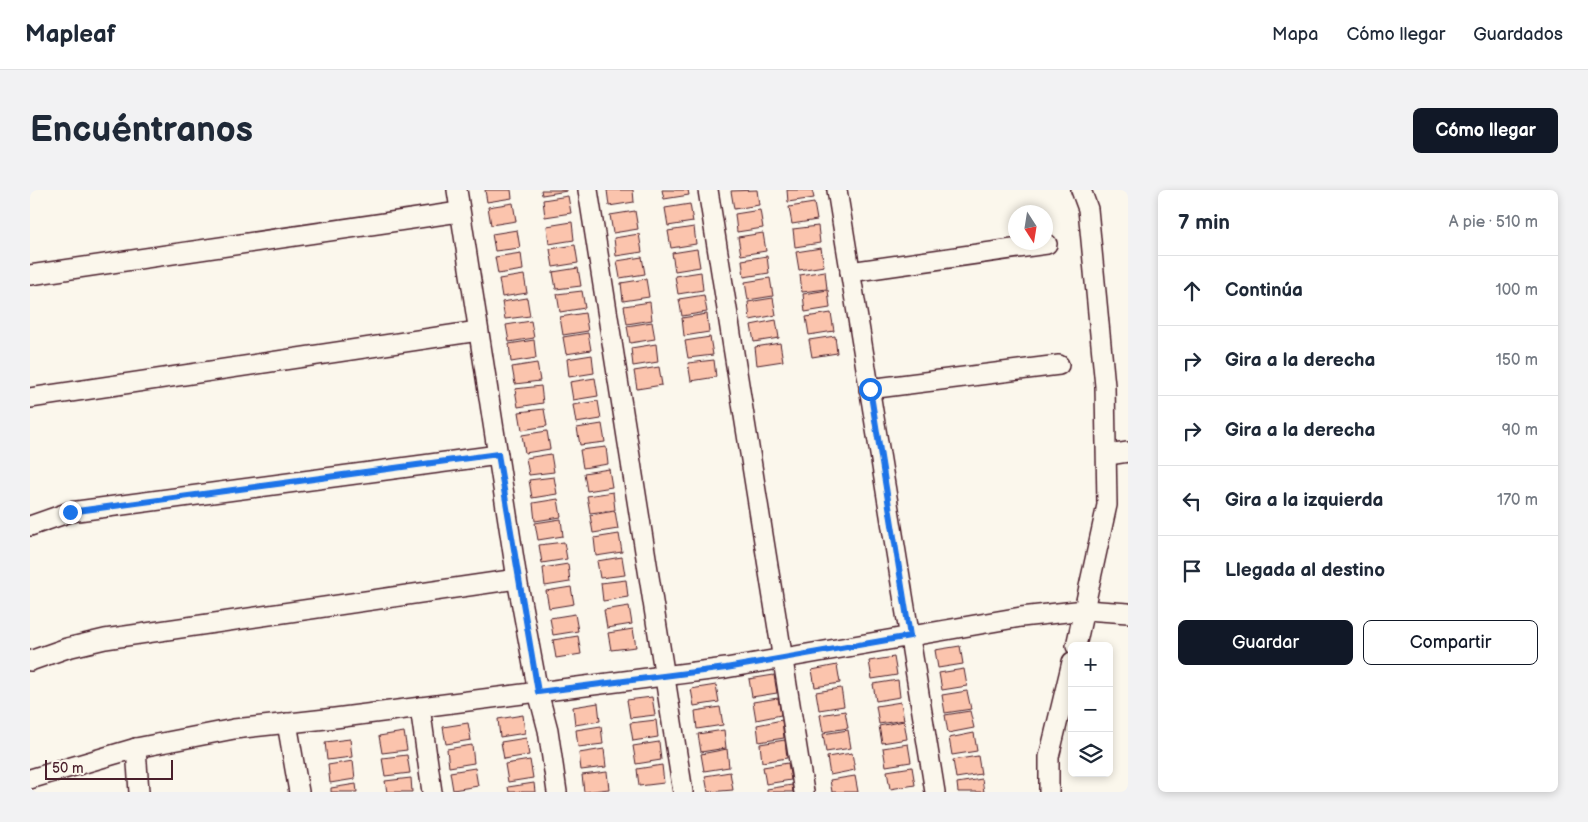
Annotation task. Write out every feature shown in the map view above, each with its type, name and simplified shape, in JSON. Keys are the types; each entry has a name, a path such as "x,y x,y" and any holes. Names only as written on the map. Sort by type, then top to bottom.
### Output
{"street":[{"path":"457,190 517,579 538,692 548,730 557,792"},
{"path":"588,190 683,792"},
{"path":"708,190 781,658 804,792"},
{"path":"837,190 935,792"},
{"path":"1077,642 1107,505 1108,455 1105,386 1089,219 1080,190"},
{"path":"30,275 459,212"},
{"path":"850,272 1008,250"},
{"path":"30,398 478,331"},
{"path":"870,389 1059,365"},
{"path":"1108,455 1128,452"},
{"path":"30,526 70,512 498,454"},
{"path":"30,661 67,648 105,639 517,579"},
{"path":"30,779 136,748 234,729 666,676 1021,617 1084,610 1128,613"},
{"path":"1049,792 1049,757 1068,679"},
{"path":"420,707 432,792"},
{"path":"287,723 299,792"},
{"path":"136,748 139,792"}],"building":[{"path":"485,190 511,190 512,198 487,202"},
{"path":"541,190 567,190 567,191 542,195"},
{"path":"607,190 633,190 634,202 609,206"},
{"path":"662,190 688,190 689,195 664,199"},
{"path":"757,190 759,205 734,209 731,191"},
{"path":"787,190 812,190 814,198 788,202"},
{"path":"568,196 571,213 545,217 543,200"},
{"path":"513,203 516,221 491,225 488,207"},
{"path":"814,203 817,220 792,224 789,207"},
{"path":"690,204 693,222 668,226 665,208"},
{"path":"760,210 763,228 737,232 735,214"},
{"path":"635,211 638,229 613,233 610,215"},
{"path":"572,222 574,240 549,244 547,226"},
{"path":"818,226 820,243 795,247 793,229"},
{"path":"694,227 696,244 671,248 668,231"},
{"path":"517,230 520,248 495,251 492,234"},
{"path":"763,233 766,251 741,255 738,237"},
{"path":"639,234 642,252 616,256 614,238"},
{"path":"575,245 578,263 553,267 550,249"},
{"path":"821,248 824,266 799,270 796,252"},
{"path":"697,249 700,267 675,271 672,253"},
{"path":"521,253 523,270 498,274 495,257"},
{"path":"767,256 769,273 744,277 742,260"},
{"path":"642,257 645,274 620,278 617,261"},
{"path":"578,268 581,286 556,289 553,272"},
{"path":"825,271 827,289 802,292 800,275"},
{"path":"701,272 703,290 678,294 675,276"},
{"path":"524,275 527,293 502,297 499,279"},
{"path":"770,278 773,296 748,300 745,282"},
{"path":"646,279 649,297 623,301 621,283"},
{"path":"828,290 830,308 805,312 803,294"},
{"path":"582,291 585,308 560,312 557,294"},
{"path":"704,295 707,312 682,316 679,299"},
{"path":"527,298 530,316 505,319 502,302"},
{"path":"773,298 776,315 750,320 748,302"},
{"path":"650,302 652,320 627,324 624,306"},
{"path":"585,313 588,331 563,335 560,317"},
{"path":"831,313 834,331 809,335 806,317"},
{"path":"707,314 709,332 684,336 682,318"},
{"path":"776,320 779,338 754,342 751,325"},
{"path":"531,321 534,338 509,342 506,325"},
{"path":"652,322 655,339 630,343 627,326"},
{"path":"588,333 591,350 566,354 563,337"},
{"path":"835,336 837,353 812,357 809,340"},
{"path":"710,337 713,355 688,358 685,341"},
{"path":"534,340 536,358 511,362 509,344"},
{"path":"780,343 783,361 757,365 755,347"},
{"path":"656,344 658,362 633,366 631,348"},
{"path":"592,355 594,373 569,377 567,359"},
{"path":"714,360 716,377 691,381 688,363"},
{"path":"537,363 540,381 515,384 512,367"},
{"path":"659,367 662,385 637,389 634,371"},
{"path":"595,378 598,396 573,400 570,382"},
{"path":"541,386 543,403 518,407 515,389"},
{"path":"598,401 601,419 576,423 573,405"},
{"path":"544,409 547,426 522,430 519,412"},
{"path":"602,424 605,442 580,445 577,428"},
{"path":"547,431 550,449 525,453 522,435"},
{"path":"606,447 608,464 583,468 580,450"},
{"path":"551,454 554,472 529,475 526,458"},
{"path":"609,469 612,487 587,491 584,473"},
{"path":"554,477 557,494 532,498 529,480"},
{"path":"613,492 615,510 590,513 587,496"},
{"path":"558,499 561,517 535,521 533,503"},
{"path":"615,511 618,529 593,533 590,515"},
{"path":"561,519 563,536 538,540 535,523"},
{"path":"619,534 622,552 596,556 594,538"},
{"path":"564,542 567,559 542,563 539,545"},
{"path":"622,557 625,575 600,578 597,561"},
{"path":"568,564 570,582 545,586 543,568"},
{"path":"626,580 628,597 603,601 601,583"},
{"path":"571,587 574,604 549,608 546,591"},
{"path":"629,606 632,624 607,628 604,610"},
{"path":"575,614 578,631 553,635 550,618"},
{"path":"633,629 636,647 611,650 608,633"},
{"path":"578,636 581,654 556,658 553,640"},
{"path":"960,646 963,664 938,668 935,650"},
{"path":"894,657 897,675 872,679 869,661"},
{"path":"837,665 840,683 815,687 812,670"},
{"path":"964,669 967,686 942,690 939,673"},
{"path":"774,675 777,693 752,697 749,679"},
{"path":"898,680 900,697 876,701 873,684"},
{"path":"716,685 719,702 694,706 691,689"},
{"path":"841,688 844,706 819,710 816,692"},
{"path":"967,691 971,709 945,713 942,695"},
{"path":"652,697 655,715 630,718 627,700"},
{"path":"778,698 781,715 756,720 753,702"},
{"path":"901,702 904,720 879,724 876,706"},
{"path":"598,703 600,721 575,725 573,707"},
{"path":"720,707 723,725 697,729 695,711"},
{"path":"845,711 848,728 823,732 820,715"},
{"path":"970,711 974,728 948,733 945,715"},
{"path":"523,715 525,733 500,737 498,719"},
{"path":"656,720 658,737 633,741 630,723"},
{"path":"782,720 784,738 759,742 757,725"},
{"path":"904,721 907,739 882,743 879,726"},
{"path":"468,723 471,740 446,744 443,727"},
{"path":"601,726 603,744 578,747 576,730"},
{"path":"724,730 726,748 701,752 698,734"},
{"path":"848,730 851,748 826,752 823,734"},
{"path":"404,732 407,750 382,753 379,736"},
{"path":"974,733 977,751 952,755 949,738"},
{"path":"526,738 529,755 504,759 501,742"},
{"path":"350,739 352,757 327,760 325,742"},
{"path":"785,740 787,758 762,762 760,744"},
{"path":"659,742 661,760 636,764 633,746"},
{"path":"908,744 911,762 886,766 883,748"},
{"path":"472,745 474,763 449,767 447,749"},
{"path":"604,749 606,767 581,770 579,753"},
{"path":"727,749 729,767 704,771 701,754"},
{"path":"852,753 855,770 830,775 827,757"},
{"path":"407,755 410,773 385,776 382,758"},
{"path":"978,756 981,774 956,778 953,760"},
{"path":"530,760 533,778 508,782 505,764"},
{"path":"353,761 355,779 330,783 328,765"},
{"path":"788,763 791,780 766,784 763,767"},
{"path":"662,765 664,783 639,786 637,769"},
{"path":"912,767 915,785 890,789 887,771"},
{"path":"475,768 478,786 453,790 450,772"},
{"path":"607,772 609,789 584,792 582,775"},
{"path":"730,772 733,790 708,792 705,776"},
{"path":"855,776 858,792 832,792 830,780"},
{"path":"411,778 412,792 387,792 385,781"},
{"path":"982,779 984,792 958,792 957,783"},
{"path":"534,783 535,792 509,792 508,787"},
{"path":"356,784 357,792 331,792 331,788"},
{"path":"792,785 793,792 767,792 767,789"}],"route":[{"path":"70,512 498,454 517,579 538,692 726,668 910,636 870,389"}]}
